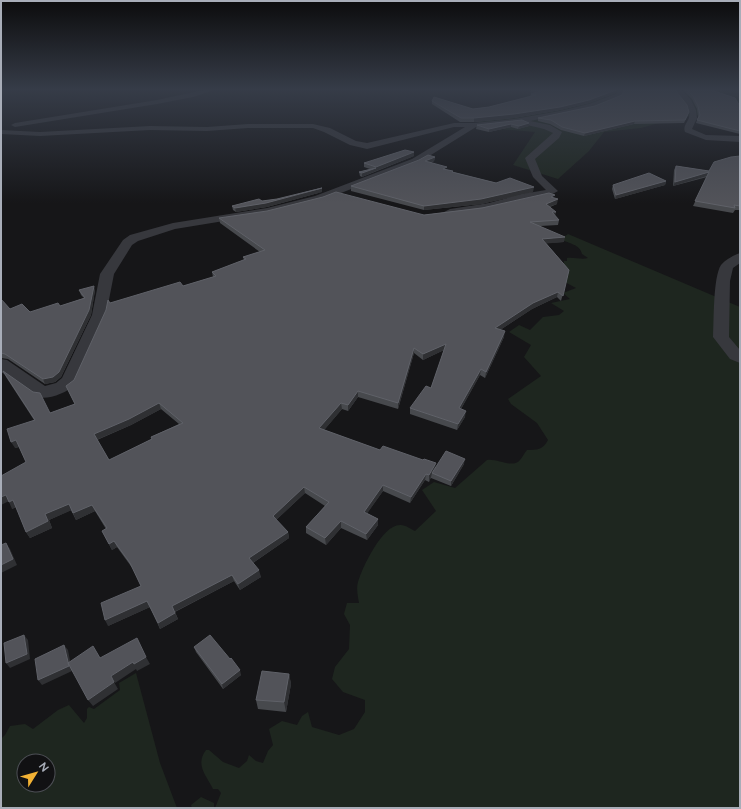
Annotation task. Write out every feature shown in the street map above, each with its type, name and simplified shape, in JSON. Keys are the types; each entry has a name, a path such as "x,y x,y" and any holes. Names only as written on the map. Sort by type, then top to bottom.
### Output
{"street":[{"path":"1,132 40,134 150,128 220,128"},
{"path":"322,128 353,143 367,146 443,128"},
{"path":"1,364 43,393 62,387 66,384 72,376 99,315 107,274 127,243 134,238 173,226 299,204 337,192 415,161 469,128"},
{"path":"440,213 481,208 553,191 538,177 530,158 556,136 558,132 549,128"},
{"path":"689,128 688,130 692,133 710,137 740,139"},
{"path":"337,192 351,196"},
{"path":"740,257 727,266 723,281 721,338 736,356 740,358"}],"shaded area":[{"path":"494,128 642,128 604,132 589,151 558,179 513,165 535,132"},
{"path":"568,234 740,307 740,808 215,808 221,793 218,789 213,789 203,770 201,760 206,750 209,750 223,762 239,768 247,761 249,755 256,761 263,763 268,751 273,745 269,729 282,721 297,725 302,716 308,712 312,727 339,735 354,729 365,712 365,700 343,692 332,679 335,667 349,649 350,625 344,614 347,603 359,603 357,587 360,575 374,548 387,531 394,526 401,525 415,531 436,511 422,490 434,482 455,488 487,460 495,460 513,464 517,463 527,450 542,448 548,440 537,423 511,404 508,399 541,376 524,357 531,345 509,332 519,325 530,330 543,317 559,315 564,311 551,303 570,299 563,293 576,288 561,280 564,261 567,261 567,258 588,258 582,254 577,246 561,239"},
{"path":"136,673 160,763 177,808 1,808 1,739 10,726 25,724 33,729 58,710 69,705 84,723 87,718 87,709 89,707 94,709 120,690 119,683"},
{"path":"201,797 214,803 214,808 192,808 191,805"}],"building":[{"path":"565,128 607,128 585,133"},
{"path":"727,128 740,128 740,131"},
{"path":"405,150 414,152 376,167 364,163"},
{"path":"428,155 435,157 425,161 447,167 443,169 453,171 452,172 496,183 510,178 534,187 481,199 424,206 351,186 419,160"},
{"path":"740,156 740,206 734,205 735,208 695,201 709,172 675,182 676,166 709,171 714,162"},
{"path":"376,168 362,173 359,172"},
{"path":"649,173 666,181 616,195 613,185"},
{"path":"322,188 266,203 235,208 232,206 259,199 262,201 277,199"},
{"path":"336,192 424,215 482,208 549,193 555,195 551,197 558,199 546,204 556,212 552,212 559,220 530,222 565,237 542,239 569,270 563,296 558,292 533,303 495,328 505,331 486,372 481,369 459,408 466,411 458,424 410,408 426,386 431,388 446,344 423,354 414,348 398,403 358,391 348,405 341,403 319,428 380,450 383,446 436,463 429,475 426,474 411,497 383,485 364,512 378,519 366,534 341,521 325,538 306,527 329,502 304,487 273,516 288,532 249,558 259,570 238,584 232,575 172,606 175,613 158,623 147,601 105,620 101,603 141,586 130,563 114,541 109,544 102,531 107,528 92,505 73,513 69,504 45,514 48,521 26,532 13,500 9,502 6,495 1,497 1,476 26,462 16,440 11,442 7,429 35,420 3,371 33,392 40,393 50,413 75,404 66,386 74,380 106,310 108,300 110,303 180,282 183,286 216,276 212,272 246,259 243,257 265,250 219,218 267,211 323,197","holes":["159,403 183,423 151,437 152,439 109,460 94,434 129,419"]},
{"path":"94,286 89,310 59,372 53,377 43,379 5,354 1,353 1,299 10,309 22,304 30,312 58,303 60,306 85,298 79,290"},
{"path":"446,451 465,459 451,481 432,473"},
{"path":"6,543 13,559 1,565 1,545"},
{"path":"24,635 27,654 6,663 4,643"},
{"path":"210,635 240,670 222,684 194,647"},
{"path":"137,638 146,657 134,664 133,662 111,676 114,682 88,700 68,663 93,646 100,658"},
{"path":"64,645 69,666 38,680 35,659"},
{"path":"262,671 289,674 284,702 256,700"}]}
